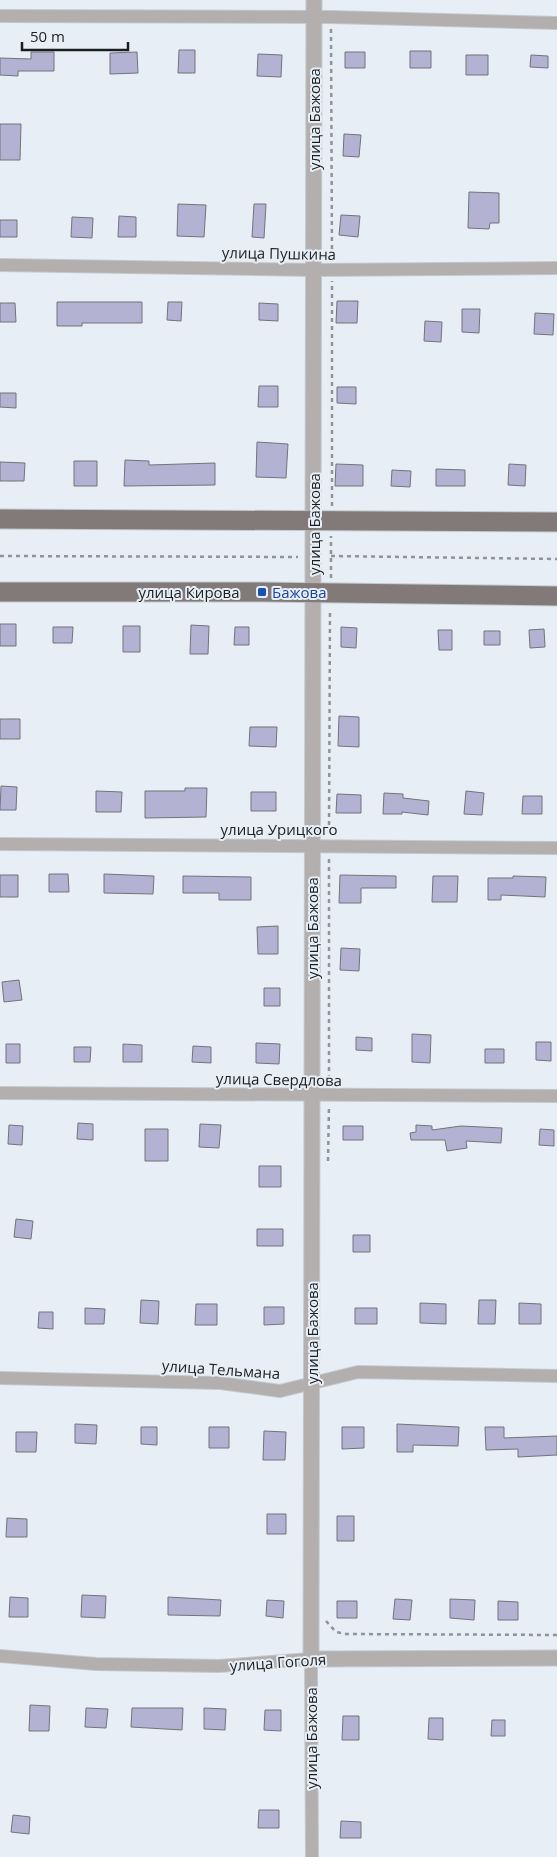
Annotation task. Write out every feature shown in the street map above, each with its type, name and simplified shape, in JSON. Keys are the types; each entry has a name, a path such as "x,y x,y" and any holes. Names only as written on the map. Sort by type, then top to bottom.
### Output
{"main road":[{"path":"0,520 557,522"},
{"name":"улица Кирова","path":"0,592 557,596"}],"street":[{"name":"улица Бажова","path":"312,1857 311,845 322,593 314,557 323,521 315,270 314,0"},
{"path":"0,16 330,17 557,22"},
{"name":"улица Пушкина","path":"0,265 315,270 557,268"},
{"name":"улица Урицкого","path":"0,844 557,848"},
{"name":"улица Свердлова","path":"0,1092 329,1096 557,1096"},
{"name":"улица Тельмана","path":"0,1378 220,1383 280,1391 358,1372 557,1376"},
{"name":"улица Гоголя","path":"0,1656 96,1664 219,1666 311,1658 557,1658"}],"path":[{"path":"328,1164 329,845 322,593 331,556 323,521 332,270 330,17"},
{"path":"0,556 331,556 557,559"},
{"path":"325,1617 332,1629 346,1634 557,1635"}],"building":[{"path":"179,50 195,50 195,73 178,73"},
{"path":"410,51 431,51 431,68 410,68"},
{"path":"31,52 54,52 54,71 18,71 18,76 0,75 0,58 31,59"},
{"path":"137,52 138,73 110,74 110,53"},
{"path":"345,52 365,52 365,68 345,68"},
{"path":"258,54 282,55 281,77 257,76"},
{"path":"466,55 488,55 488,75 466,75"},
{"path":"531,55 548,56 548,68 530,67"},
{"path":"0,124 21,124 20,160 0,160"},
{"path":"344,134 361,135 359,157 343,156"},
{"path":"469,192 499,193 499,223 490,223 489,229 468,228"},
{"path":"178,204 206,205 204,237 177,236"},
{"path":"254,204 266,204 264,238 252,237"},
{"path":"341,215 360,216 358,237 339,235"},
{"path":"119,216 136,217 136,237 118,237"},
{"path":"72,217 93,218 92,238 71,237"},
{"path":"0,220 17,220 17,237 0,237"},
{"path":"337,301 358,301 357,323 336,323"},
{"path":"57,302 142,302 142,323 82,323 82,326 57,326"},
{"path":"168,302 182,302 181,321 167,320"},
{"path":"0,303 15,303 16,322 0,322"},
{"path":"259,303 278,304 278,321 259,320"},
{"path":"462,309 480,309 479,333 462,332"},
{"path":"535,313 554,314 553,335 534,334"},
{"path":"425,321 442,322 441,342 424,341"},
{"path":"259,386 278,386 278,407 258,407"},
{"path":"337,387 356,387 356,404 337,403"},
{"path":"0,393 16,393 16,408 0,407"},
{"path":"257,442 288,444 286,478 256,477"},
{"path":"125,460 149,461 149,465 215,463 215,485 124,486"},
{"path":"74,461 97,461 97,486 74,486"},
{"path":"0,462 25,463 24,481 0,481"},
{"path":"336,464 363,465 363,486 335,486"},
{"path":"509,464 526,465 525,486 508,485"},
{"path":"436,469 465,470 465,486 436,486"},
{"path":"392,470 411,471 410,487 391,486"},
{"path":"0,624 16,624 16,646 0,646"},
{"path":"191,625 209,626 208,654 190,654"},
{"path":"123,626 140,626 140,652 123,652"},
{"path":"53,627 73,627 72,643 53,643"},
{"path":"235,627 249,627 249,645 234,645"},
{"path":"341,627 357,628 356,648 341,647"},
{"path":"544,629 545,647 530,648 529,630"},
{"path":"438,630 452,630 452,650 439,650"},
{"path":"484,631 500,631 500,645 484,645"},
{"path":"339,716 359,717 359,747 338,746"},
{"path":"0,719 20,719 20,739 0,739"},
{"path":"250,727 277,727 276,747 249,746"},
{"path":"1,786 17,787 16,810 0,810"},
{"path":"185,788 207,788 206,817 145,818 145,791 185,791"},
{"path":"96,791 122,792 121,812 96,812"},
{"path":"466,791 484,793 482,815 464,814"},
{"path":"251,792 276,792 276,811 251,811"},
{"path":"384,793 403,794 403,798 429,801 428,815 402,812 402,814 383,814"},
{"path":"337,794 361,795 361,813 336,813"},
{"path":"523,796 542,796 542,814 522,814"},
{"path":"49,874 68,874 69,892 49,892"},
{"path":"104,874 154,876 153,894 104,893"},
{"path":"0,875 18,875 18,897 0,897"},
{"path":"340,875 396,876 396,888 361,888 361,903 339,903"},
{"path":"183,876 251,877 251,900 219,900 219,893 183,893"},
{"path":"433,876 458,876 457,902 432,902"},
{"path":"513,876 546,877 545,897 501,895 501,900 488,900 488,878 513,878"},
{"path":"278,926 278,954 258,954 257,927"},
{"path":"341,948 360,949 359,971 340,970"},
{"path":"19,980 22,1000 4,1002 2,982"},
{"path":"264,988 280,988 280,1006 264,1006"},
{"path":"412,1034 431,1035 430,1063 412,1062"},
{"path":"356,1037 372,1038 372,1051 356,1050"},
{"path":"536,1042 551,1042 551,1061 536,1060"},
{"path":"256,1043 280,1044 279,1064 256,1063"},
{"path":"6,1044 20,1044 20,1063 6,1063"},
{"path":"123,1044 142,1045 142,1062 123,1062"},
{"path":"193,1046 211,1047 211,1063 192,1062"},
{"path":"74,1047 91,1047 90,1062 74,1062"},
{"path":"485,1049 504,1049 504,1063 485,1063"},
{"path":"78,1123 93,1124 93,1140 77,1139"},
{"path":"200,1124 221,1125 219,1148 199,1147"},
{"path":"9,1125 23,1126 22,1145 8,1144"},
{"path":"416,1125 432,1126 432,1130 461,1126 502,1128 501,1143 466,1141 467,1148 447,1151 445,1140 411,1140 410,1133 416,1132"},
{"path":"343,1126 363,1126 363,1140 343,1140"},
{"path":"145,1129 168,1129 168,1161 145,1161"},
{"path":"540,1129 554,1130 554,1146 539,1145"},
{"path":"259,1166 281,1166 281,1187 259,1187"},
{"path":"16,1219 33,1221 31,1239 14,1237"},
{"path":"257,1229 283,1229 283,1246 257,1246"},
{"path":"353,1235 370,1235 370,1252 353,1252"},
{"path":"141,1300 159,1301 158,1324 140,1323"},
{"path":"479,1300 496,1300 495,1324 478,1324"},
{"path":"420,1303 446,1304 446,1324 420,1323"},
{"path":"519,1303 541,1304 541,1324 519,1324"},
{"path":"196,1304 217,1304 217,1325 195,1325"},
{"path":"264,1307 284,1307 284,1324 264,1325"},
{"path":"85,1308 105,1309 104,1324 85,1324"},
{"path":"355,1308 377,1308 377,1324 355,1324"},
{"path":"39,1312 53,1312 53,1329 38,1328"},
{"path":"75,1424 97,1425 96,1444 75,1443"},
{"path":"397,1424 459,1427 458,1446 413,1445 413,1452 397,1452"},
{"path":"141,1427 157,1427 157,1445 141,1444"},
{"path":"209,1427 229,1427 229,1448 209,1448"},
{"path":"342,1427 364,1427 364,1448 342,1449"},
{"path":"485,1427 504,1427 504,1438 557,1436 557,1455 518,1457 518,1449 486,1450"},
{"path":"264,1431 286,1432 285,1460 263,1460"},
{"path":"16,1432 37,1432 36,1452 16,1452"},
{"path":"267,1514 286,1514 286,1534 267,1534"},
{"path":"337,1516 354,1516 354,1541 337,1541"},
{"path":"7,1518 27,1519 27,1537 6,1537"},
{"path":"82,1595 106,1596 105,1618 81,1617"},
{"path":"10,1597 28,1598 28,1617 9,1617"},
{"path":"168,1597 221,1600 220,1616 168,1615"},
{"path":"395,1599 412,1600 410,1620 393,1619"},
{"path":"450,1599 475,1600 474,1620 450,1618"},
{"path":"267,1600 284,1601 283,1618 266,1616"},
{"path":"337,1601 357,1601 357,1618 337,1618"},
{"path":"498,1601 518,1602 518,1620 498,1620"},
{"path":"30,1705 50,1706 49,1731 29,1731"},
{"path":"86,1708 108,1709 106,1728 85,1727"},
{"path":"132,1708 183,1708 182,1730 131,1727"},
{"path":"204,1708 226,1709 225,1730 204,1729"},
{"path":"265,1710 281,1710 281,1731 264,1730"},
{"path":"343,1716 359,1716 359,1740 342,1740"},
{"path":"429,1718 443,1718 443,1740 428,1739"},
{"path":"492,1720 505,1720 505,1736 491,1736"},
{"path":"259,1810 279,1810 279,1828 258,1828"},
{"path":"13,1815 30,1817 29,1834 11,1832"},
{"path":"341,1821 361,1822 361,1838 340,1838"}],"place":[{"name":"Бажова","path":"262,592"}]}
